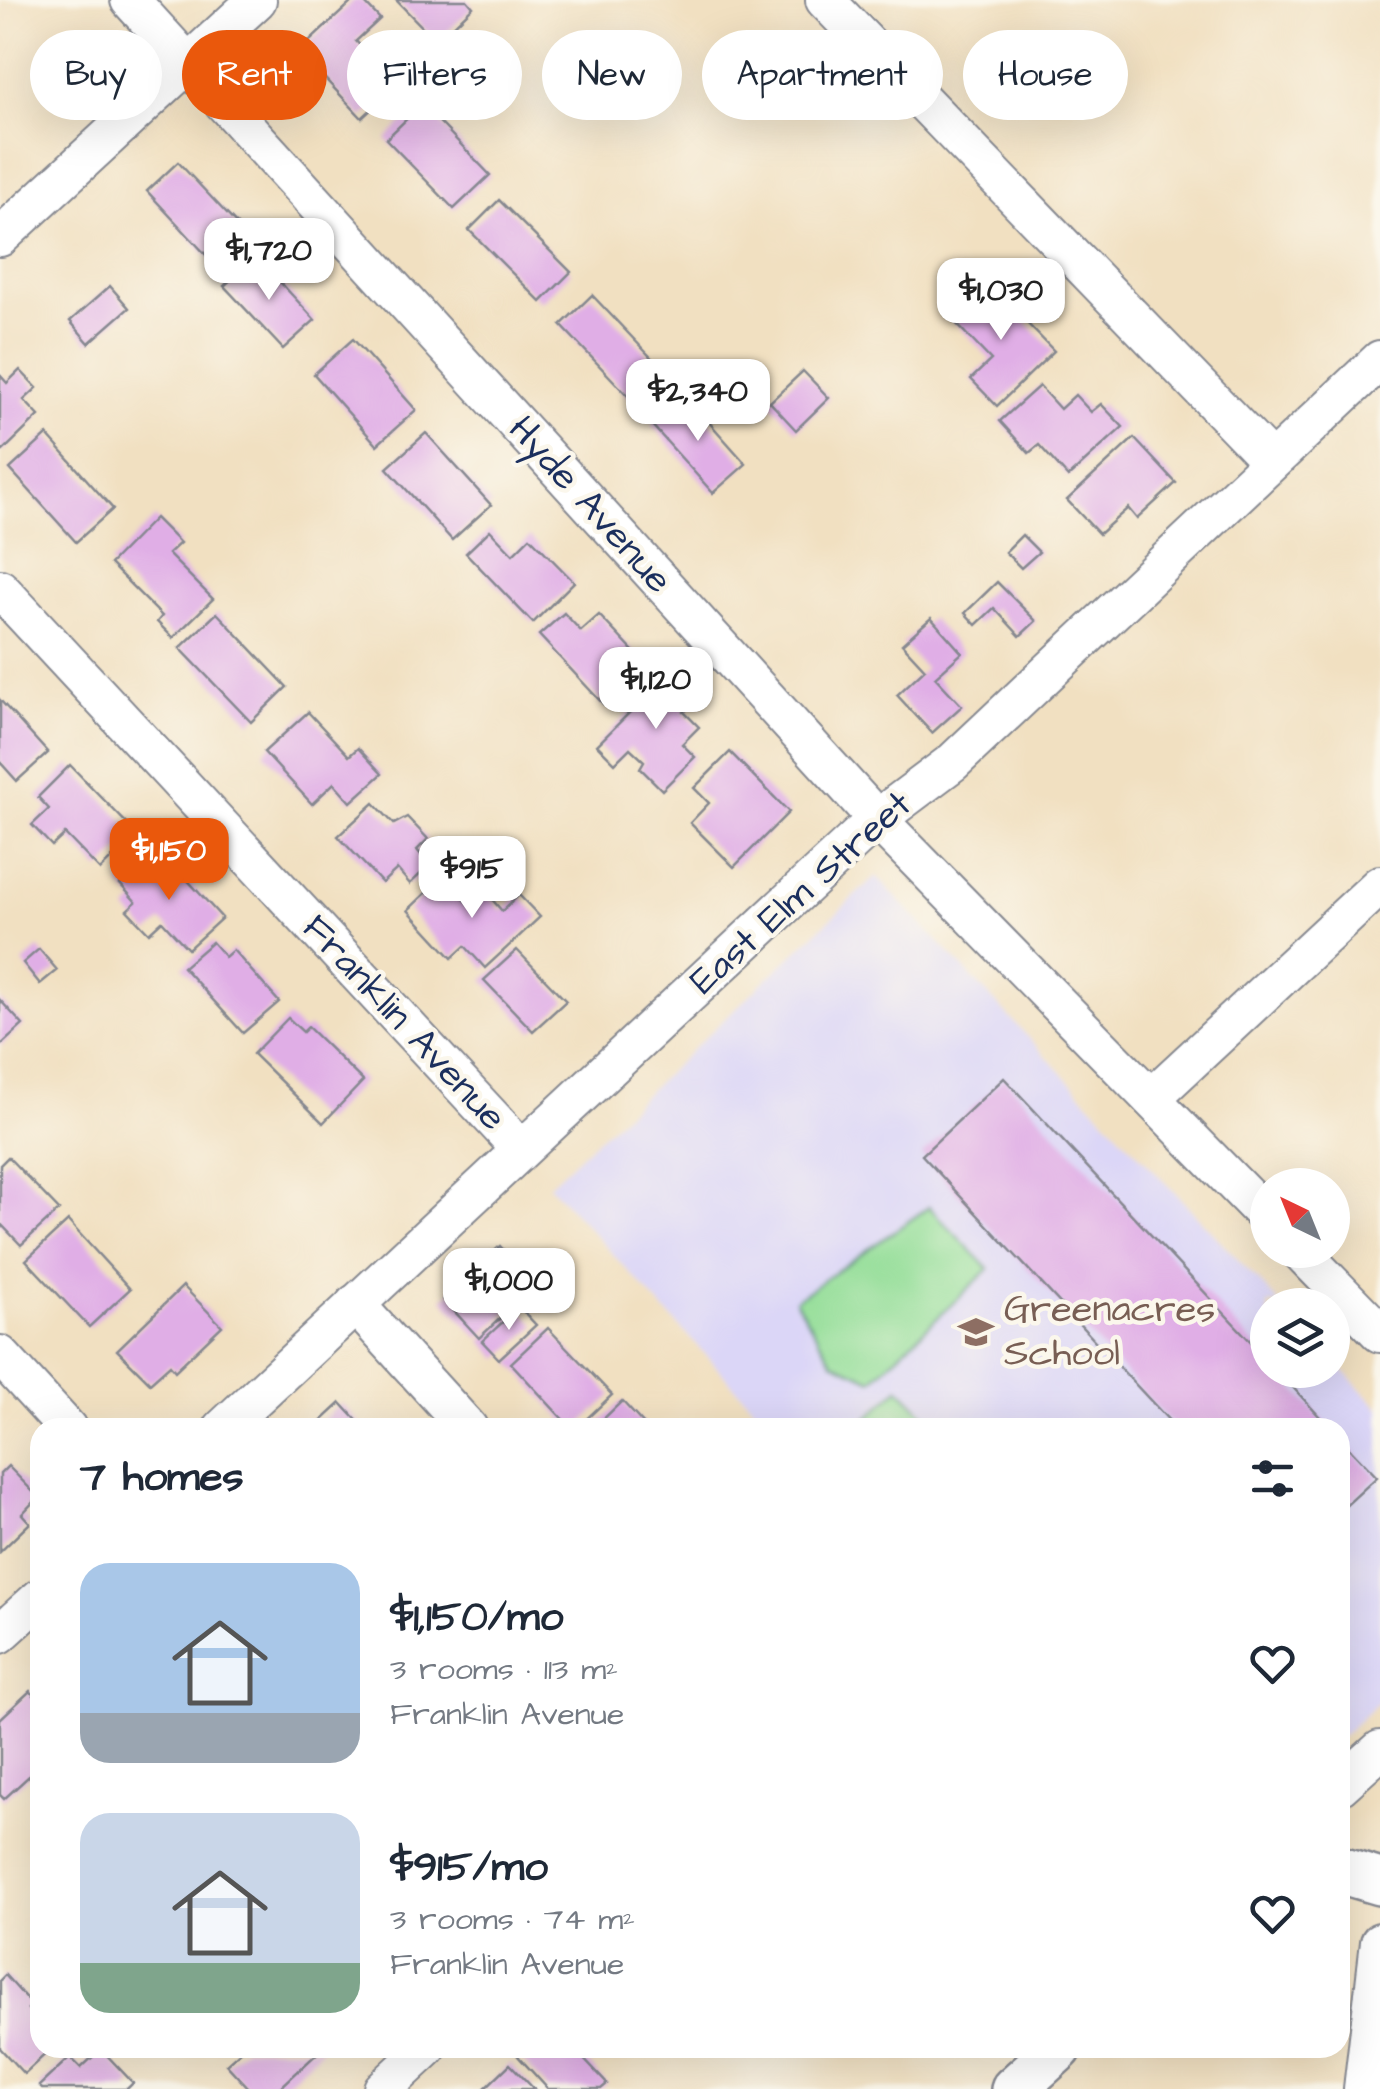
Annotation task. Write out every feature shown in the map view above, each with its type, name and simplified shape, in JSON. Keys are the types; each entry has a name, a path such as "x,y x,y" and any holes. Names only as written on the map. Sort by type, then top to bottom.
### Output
{"street":[{"name":"Hyde Avenue","path":"130,0 182,56"},
{"path":"224,30 257,0"},
{"path":"825,0 1271,461"},
{"path":"0,237 182,69"},
{"name":"Hyde Avenue","path":"240,120 876,820 1250,1200"},
{"name":"East Elm Street","path":"234,1418 876,820 953,762 1380,360"},
{"name":"Franklin Avenue","path":"0,589 521,1149"},
{"path":"1151,1098 1380,885"},
{"path":"1317,1268 1380,1333"},
{"path":"355,1304 459,1418"},
{"path":"0,1355 58,1418"},
{"path":"0,1634 30,1607"},
{"path":"1350,1777 1380,1750"},
{"path":"1350,1873 1380,1882"},
{"path":"1363,2089 1380,1942"},
{"path":"384,2089 417,2058"},
{"path":"1014,2089 1048,2058"}],"shaded area":[{"name":"Greenacres School","path":"876,876 1265,1288 1250,1288 1250,1388 1350,1388 1350,1377 1380,1409 1380,1701 1350,1729 1350,1418 764,1418 549,1185"}],"green space":[{"path":"929,1207 989,1269 872,1380 833,1362 795,1300"},
{"path":"899,1388 929,1418 867,1418"}],"building":[{"path":"354,0 362,0 380,19 368,30 347,30 347,102 327,81 327,30 322,30"},
{"path":"396,0 467,0 473,7 449,30 425,30"},
{"path":"406,120 437,120 490,175 454,209 386,139"},
{"path":"178,162 240,228 208,257 147,191"},
{"path":"499,200 571,272 541,302 469,230"},
{"path":"256,256 315,320 283,349 224,286"},
{"path":"988,283 1054,351 997,406 971,379 991,360 951,318"},
{"path":"110,286 129,308 89,343 70,321"},
{"path":"592,295 661,368 630,398 561,325"},
{"path":"353,339 416,410 377,445 314,374"},
{"path":"20,370 37,388 24,400 39,416 3,451 0,375 7,383"},
{"path":"803,371 829,398 796,430 770,402"},
{"path":"1039,386 1060,409 1075,395 1091,412 1101,404 1123,427 1068,477 1039,445 1029,453 1000,421"},
{"path":"684,394 746,464 713,493 651,424"},
{"path":"426,433 491,505 452,540 387,468"},
{"path":"47,435 113,509 76,542 10,469"},
{"path":"1134,438 1176,483 1137,519 1128,508 1099,534 1067,500"},
{"path":"155,518 180,543 168,554 213,599 173,638 157,622 162,616 110,564"},
{"path":"490,530 513,554 530,537 574,582 533,623 466,553"},
{"path":"1022,535 1039,552 1021,568 1005,552"},
{"path":"997,582 1036,621 1020,636 994,608 976,625 965,613"},
{"path":"217,613 287,687 251,722 180,648"},
{"path":"564,613 581,631 599,615 647,666 604,705 539,635"},
{"path":"931,618 962,653 935,677 962,706 932,733 897,695 925,669 902,644"},
{"path":"669,673 696,700 684,712 699,727 682,744 695,757 662,790 640,768 644,761 630,748 615,763 597,745"},
{"path":"0,700 48,753 17,781 0,762"},
{"path":"308,712 349,756 358,748 382,774 351,802 334,783 312,804 264,752"},
{"path":"730,752 789,812 734,867 690,823 709,803 694,788"},
{"path":"70,765 137,834 100,870 65,834 52,846 32,825 49,809 38,797"},
{"path":"374,803 394,824 407,817 428,839 417,850 430,865 410,884 397,869 382,883 338,836"},
{"path":"149,858 161,872 171,862 222,918 188,949 162,921 149,933 127,910 136,902 120,884"},
{"path":"444,876 468,903 483,889 502,911 519,895 540,917 485,968 465,946 452,958 408,910"},
{"path":"212,942 225,957 233,950 279,1002 243,1033 183,967"},
{"path":"39,949 57,970 40,984 23,963"},
{"path":"517,950 566,1001 533,1031 484,980"},
{"path":"0,1000 23,1025 0,1046"},
{"path":"288,1018 303,1032 308,1027 363,1081 323,1123 253,1054"},
{"name":"Greenacres School","path":"1004,1078 1250,1341 1250,1388 1293,1388 1321,1418 1167,1418 922,1155"},
{"path":"8,1157 59,1210 21,1245 0,1223 0,1165"},
{"path":"68,1221 130,1289 89,1327 26,1260"},
{"path":"500,1246 536,1285 479,1338 443,1299"},
{"path":"183,1286 222,1326 175,1371 170,1365 150,1383 117,1350"},
{"path":"519,1307 536,1325 499,1359 482,1341"},
{"path":"548,1328 612,1395 588,1418 562,1418 511,1363"},
{"path":"622,1401 638,1418 604,1418"},
{"path":"341,1403 355,1418 325,1418"},
{"path":"1350,1449 1377,1477 1350,1502"},
{"path":"8,1466 30,1489 30,1506 22,1514 30,1523 0,1552 0,1474"},
{"path":"30,1691 30,1775 4,1799 0,1795 0,1719"},
{"path":"5,1975 30,2003 30,2058 41,2058 24,2074 0,2048 0,1980"},
{"path":"69,2058 81,2068 92,2058 109,2058 133,2083 127,2089 39,2086"},
{"path":"233,2058 312,2058 279,2089 249,2089 226,2064"},
{"path":"520,2058 583,2058 607,2084 601,2089 548,2089"},
{"path":"510,2064 534,2089 484,2089"}],"place":[{"name":"Greenacres School","path":"976,1332"}]}
